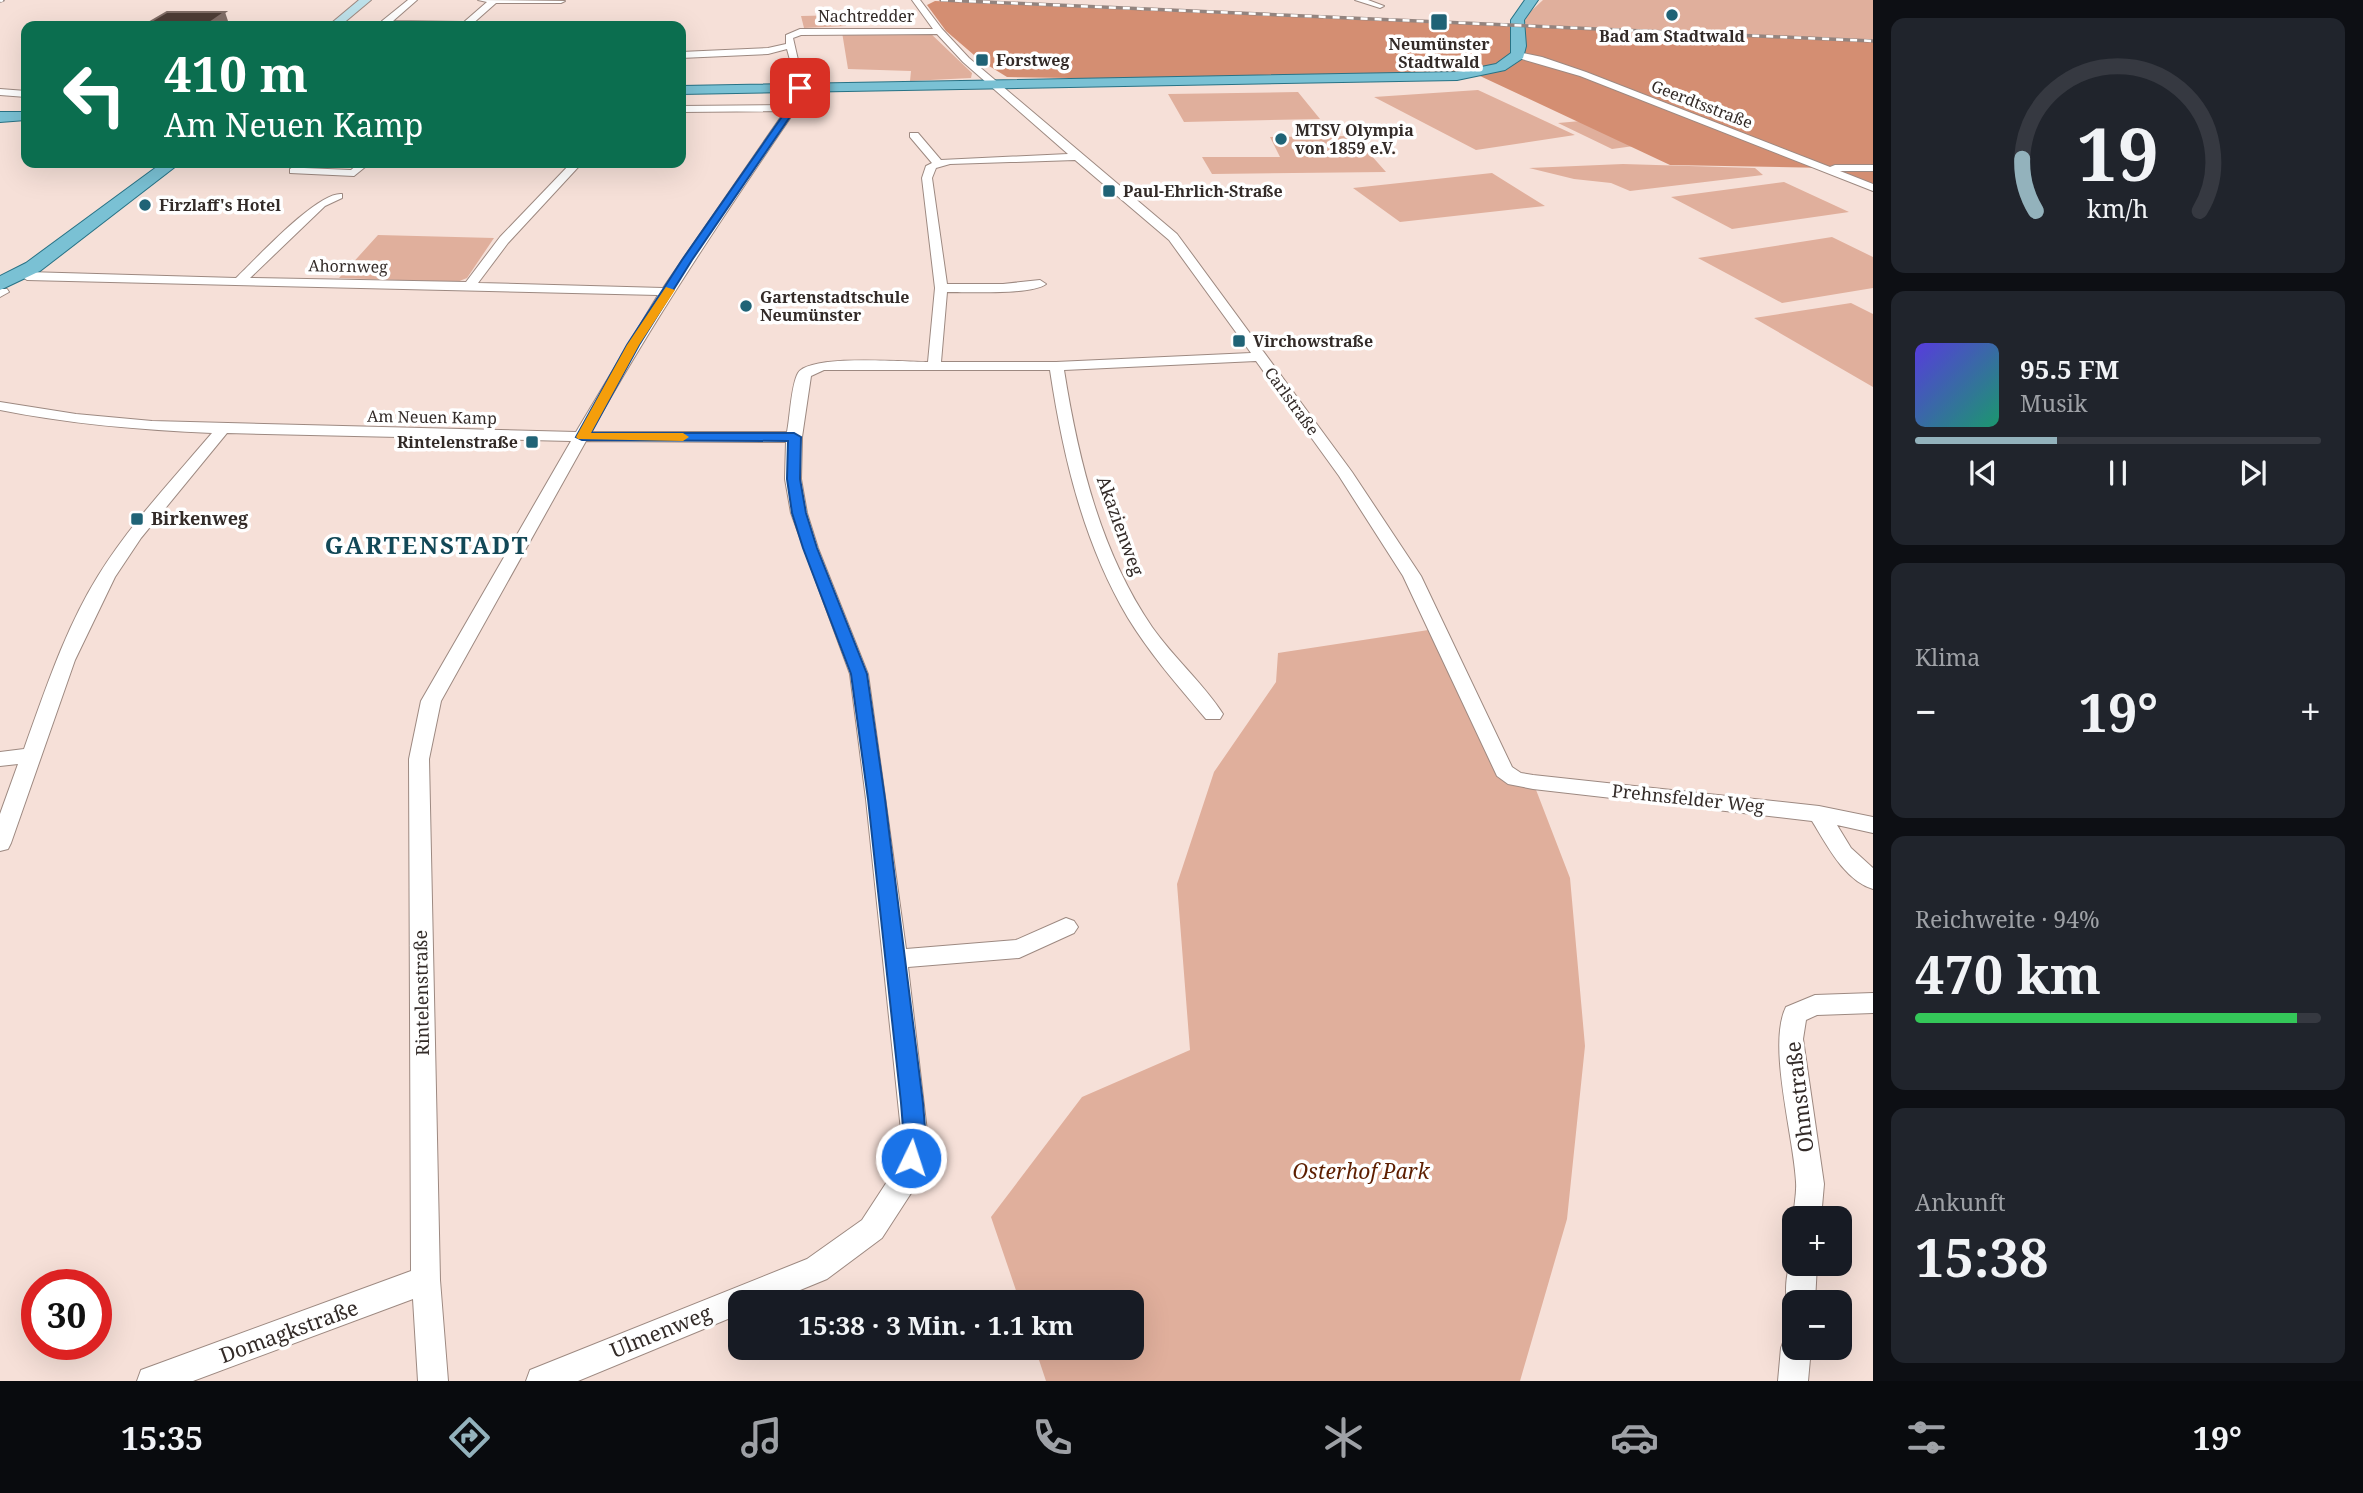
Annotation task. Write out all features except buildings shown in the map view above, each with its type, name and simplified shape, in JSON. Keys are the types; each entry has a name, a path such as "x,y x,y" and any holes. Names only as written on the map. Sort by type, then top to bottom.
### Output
{"main road":[{"path":"686,90 1432,78 1492,69 1518,55 1515,22 1520,10 1532,0"},
{"path":"0,117 21,116"},
{"path":"1,291 165,168"}],"street":[{"path":"339,21 366,0"},
{"path":"388,21 414,0"},
{"path":"481,0 561,1"},
{"path":"470,21 494,0"},
{"name":"Carlstraße","path":"916,0 939,31 994,85 1173,237 1346,475 1412,576 1504,771"},
{"path":"1359,0 1380,6"},
{"name":"Nachtredder","path":"791,45 789,37 800,32 939,31"},
{"path":"686,55 768,51 791,45 794,60 801,70"},
{"name":"Geerdtsstraße","path":"1518,55 1583,74 1873,188"},
{"path":"582,437 633,345 687,260 792,108 800,88"},
{"path":"0,92 21,94"},
{"path":"686,109 792,108"},
{"path":"914,135 937,162"},
{"path":"934,367 941,288 926,178 931,166 937,162 1079,158"},
{"path":"298,168 294,171 354,173 360,168"},
{"path":"470,285 504,240 572,168"},
{"path":"1827,168 1873,168"},
{"path":"239,282 321,204 338,196"},
{"name":"Ahornweg","path":"30,271 239,282 470,285 668,292"},
{"path":"941,288 1003,288 1040,284"},
{"path":"794,437 804,375 809,370 824,366 1056,366 1259,356"},
{"name":"Akazienweg","path":"1056,366 1065,423 1083,489 1112,573 1137,617 1169,664 1213,714"},
{"name":"Am Neuen Kamp","path":"0,406 82,419 154,426 582,437 794,437"},
{"path":"0,843 66,660 106,578 159,505 224,428"},
{"name":"Rintelenstraße","path":"433,1381 426,1280 419,759 423,732 431,701 446,672 582,437"},
{"name":"Ulmenweg","path":"541,1381 817,1269 872,1229 907,1175 915,1140 877,799 859,674 799,513 793,479 794,437"},
{"path":"0,760 32,755"},
{"name":"Prehnsfelder Weg","path":"1504,771 1515,779 1533,782 1819,814 1873,825"},
{"path":"1819,814 1843,854 1873,881"},
{"path":"894,959 1019,949 1066,927"},
{"name":"Ohmstraße","path":"1808,1206 1810,1184 1791,1039 1795,1014 1815,1005 1873,1003"},
{"name":"Domagkstraße","path":"152,1381 426,1280"},
{"path":"1793,1381 1795,1360"}],"green space":[{"name":"Bad am Stadtwald","path":"1543,0 1873,0 1873,40 1527,25 1524,22 1530,12"},
{"path":"842,15 846,26 804,28 801,16"},
{"path":"928,31 972,73 971,78 910,81 911,71 848,69 842,32"},
{"path":"1478,90 1575,135 1476,150 1374,97"},
{"path":"1298,92 1320,119 1184,122 1168,94"},
{"path":"1581,121 1634,146 1612,149 1558,123"},
{"path":"1354,136 1386,172 1212,174 1202,157 1280,157 1270,137"},
{"path":"1623,164 1755,168 1763,175 1630,191 1611,183 1574,179 1529,168"},
{"path":"1492,173 1545,206 1400,222 1353,188"},
{"path":"1784,182 1849,212 1732,229 1671,197"},
{"path":"378,235 494,238 467,278 457,282 339,278"},
{"path":"1832,237 1873,257 1873,288 1782,303 1698,258"},
{"path":"1851,303 1873,314 1873,387 1754,318"},
{"name":"Osterhof Park","path":"1435,629 1504,782 1533,782 1570,878 1585,1046 1567,1219 1520,1381 1046,1381 1039,1360 1144,1360 1144,1290 1016,1290 991,1217 1082,1097 1190,1050 1177,884 1214,772 1276,682 1278,653"}],"shaded area":[{"path":"935,1 1873,42 1873,188 1827,168 1670,165 1480,76 1456,73 1141,79 1007,77 981,61 946,31 927,5"}],"railway":[{"path":"941,0 1873,41"}],"slow traffic":[{"path":"670,290 633,345 582,437 683,437"}],"place":[{"name":"Bad am Stadtwald","path":"1672,15"},
{"name":"Neumünster Stadtwald","path":"1439,22"},
{"name":"Forstweg","path":"982,60"},
{"name":"MTSV Olympia von 1859 e.V.","path":"1281,139"},
{"name":"Paul-Ehrlich-Straße","path":"1109,191"},
{"name":"Firzlaff's Hotel","path":"145,205"},
{"name":"Gartenstadtschule Neumünster","path":"746,306"},
{"name":"Virchowstraße","path":"1239,341"},
{"name":"Rintelenstraße","path":"532,442"},
{"name":"Birkenweg","path":"137,519"}],"district":[{"name":"GARTENSTADT","path":"427,546"}],"route":[{"path":"800,88 792,108 687,260 633,345 582,437 794,437 793,479 799,513 859,674 877,799 912,1103 915,1140 911,1158"}]}
